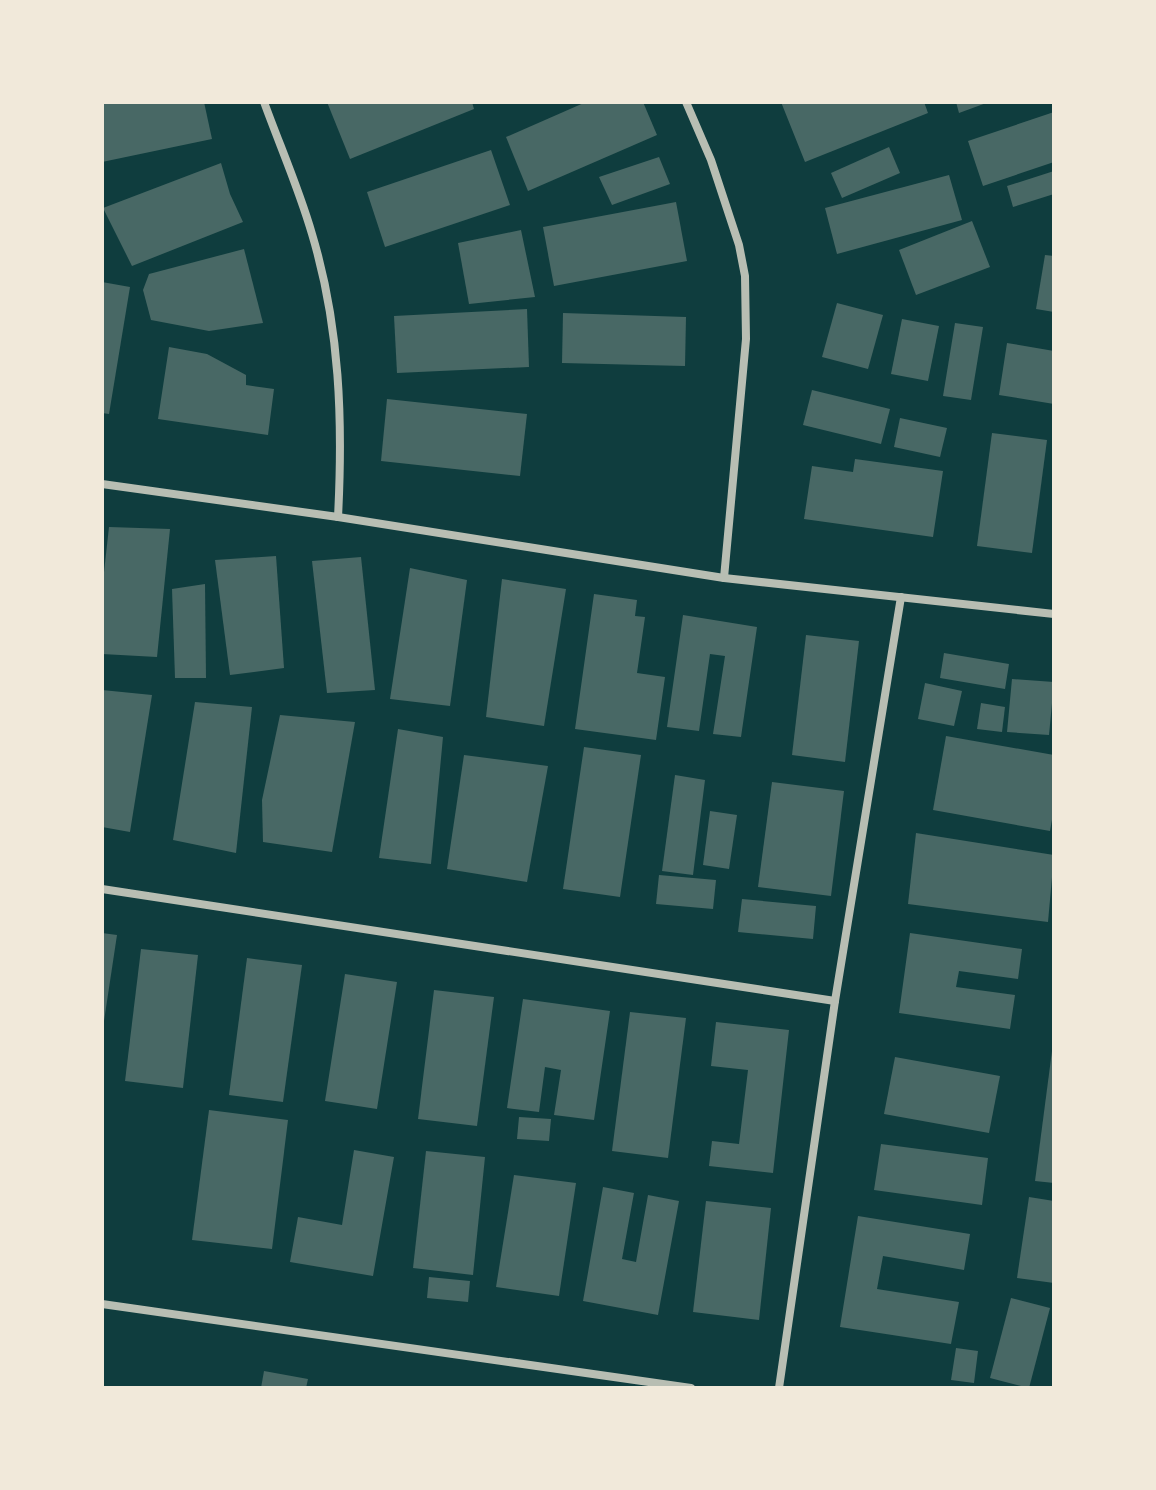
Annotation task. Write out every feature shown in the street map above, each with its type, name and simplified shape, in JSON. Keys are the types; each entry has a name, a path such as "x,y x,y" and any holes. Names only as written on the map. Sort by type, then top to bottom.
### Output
{"street":[{"path":"264,102 312,232 330,305 339,369 342,441 338,517"},
{"path":"686,102 711,160 739,245 745,276 746,339 724,578"},
{"path":"102,484 338,517 724,578 1054,614"},
{"path":"779,1388 835,1001 901,597"},
{"path":"102,889 835,1001"},
{"path":"102,1304 691,1388"}],"building":[{"path":"102,102 204,102 212,139 102,162"},
{"path":"327,102 472,102 474,109 350,159"},
{"path":"586,102 643,102 657,135 528,191 506,137"},
{"path":"781,102 924,102 928,113 805,162"},
{"path":"956,102 989,102 959,113"},
{"path":"1054,112 1054,162 983,186 968,141"},
{"path":"889,147 900,173 842,198 831,173"},
{"path":"491,150 510,205 385,247 367,192"},
{"path":"659,157 670,184 612,205 599,177"},
{"path":"221,163 243,222 132,266 103,208"},
{"path":"1054,171 1054,194 1013,207 1007,186"},
{"path":"949,175 962,220 837,254 825,208"},
{"path":"676,202 687,261 554,286 543,227"},
{"path":"972,221 990,267 916,295 899,250"},
{"path":"521,230 535,297 469,304 458,243"},
{"path":"244,249 263,323 209,331 151,320 143,290 149,274"},
{"path":"1045,255 1054,256 1054,312 1036,309"},
{"path":"102,282 130,287 109,414 102,413"},
{"path":"837,303 883,315 868,369 822,357"},
{"path":"527,309 529,367 397,373 394,316"},
{"path":"563,313 686,317 685,366 562,363"},
{"path":"902,319 939,326 928,381 891,374"},
{"path":"955,323 983,327 971,400 943,396"},
{"path":"1007,343 1054,351 1054,404 999,395"},
{"path":"169,347 207,354 246,375 246,385 274,389 268,435 158,419"},
{"path":"812,390 890,409 881,444 803,425"},
{"path":"387,399 527,414 520,476 381,461"},
{"path":"900,418 947,428 940,457 894,447"},
{"path":"992,433 1047,440 1032,553 977,546"},
{"path":"855,459 943,471 933,537 804,519 812,466 853,472"},
{"path":"109,527 170,529 157,657 102,654 102,590"},
{"path":"276,556 284,668 230,675 215,560"},
{"path":"361,557 375,690 327,693 312,561"},
{"path":"410,568 467,580 450,706 390,699"},
{"path":"502,579 566,589 544,726 486,717"},
{"path":"205,584 206,678 175,678 172,589"},
{"path":"594,594 637,600 635,616 645,617 637,673 665,677 656,740 575,729"},
{"path":"683,615 757,627 741,737 713,734 725,656 710,654 699,731 667,727"},
{"path":"806,635 859,641 845,762 792,755"},
{"path":"944,653 1009,664 1005,689 940,678"},
{"path":"1012,679 1054,682 1049,735 1007,732"},
{"path":"925,683 962,691 954,726 918,719"},
{"path":"102,690 152,695 130,832 102,827"},
{"path":"195,702 252,707 236,853 173,840"},
{"path":"981,703 1005,707 1002,732 977,729"},
{"path":"280,715 355,722 332,852 263,842 262,800"},
{"path":"398,729 443,737 431,864 379,858"},
{"path":"946,736 1054,755 1054,808 1050,831 933,810"},
{"path":"584,747 641,755 620,897 563,889"},
{"path":"464,755 548,766 527,882 447,869"},
{"path":"675,775 705,780 693,875 662,871"},
{"path":"772,782 844,791 831,896 758,887"},
{"path":"710,811 737,815 729,869 703,865"},
{"path":"916,833 1054,855 1048,922 908,904"},
{"path":"659,875 716,880 713,909 656,904"},
{"path":"742,899 816,906 813,939 738,932"},
{"path":"102,933 117,935 104,1021 102,1021"},
{"path":"910,933 1022,949 1018,979 959,971 956,987 1015,995 1010,1029 899,1013"},
{"path":"141,949 198,955 183,1088 125,1081"},
{"path":"247,958 302,965 283,1102 229,1095"},
{"path":"345,974 397,982 377,1109 325,1101"},
{"path":"434,990 494,997 477,1126 418,1119"},
{"path":"523,999 610,1011 594,1120 554,1115 561,1070 545,1067 539,1112 507,1108"},
{"path":"630,1012 686,1018 668,1158 612,1151"},
{"path":"716,1022 789,1030 773,1173 709,1166 712,1141 739,1144 748,1070 711,1066"},
{"path":"1054,1052 1054,1183 1035,1181"},
{"path":"895,1057 1000,1076 989,1133 884,1114"},
{"path":"209,1110 288,1120 272,1249 192,1240"},
{"path":"519,1117 551,1119 549,1141 517,1139"},
{"path":"881,1144 988,1158 982,1205 874,1190"},
{"path":"354,1150 394,1157 373,1276 290,1262 298,1217 342,1225"},
{"path":"426,1151 485,1157 473,1275 413,1268"},
{"path":"514,1175 576,1183 559,1296 496,1287"},
{"path":"603,1187 634,1193 622,1259 636,1262 648,1195 679,1201 658,1315 583,1301"},
{"path":"1029,1197 1054,1201 1054,1283 1017,1278"},
{"path":"706,1201 771,1208 759,1320 693,1312"},
{"path":"858,1216 970,1234 964,1270 883,1256 877,1289 959,1302 951,1344 840,1327"},
{"path":"429,1277 470,1281 468,1302 427,1298"},
{"path":"1011,1298 1050,1308 1029,1388 990,1378"},
{"path":"956,1348 978,1351 974,1383 951,1380"},
{"path":"264,1371 308,1379 306,1388 261,1388"}]}
